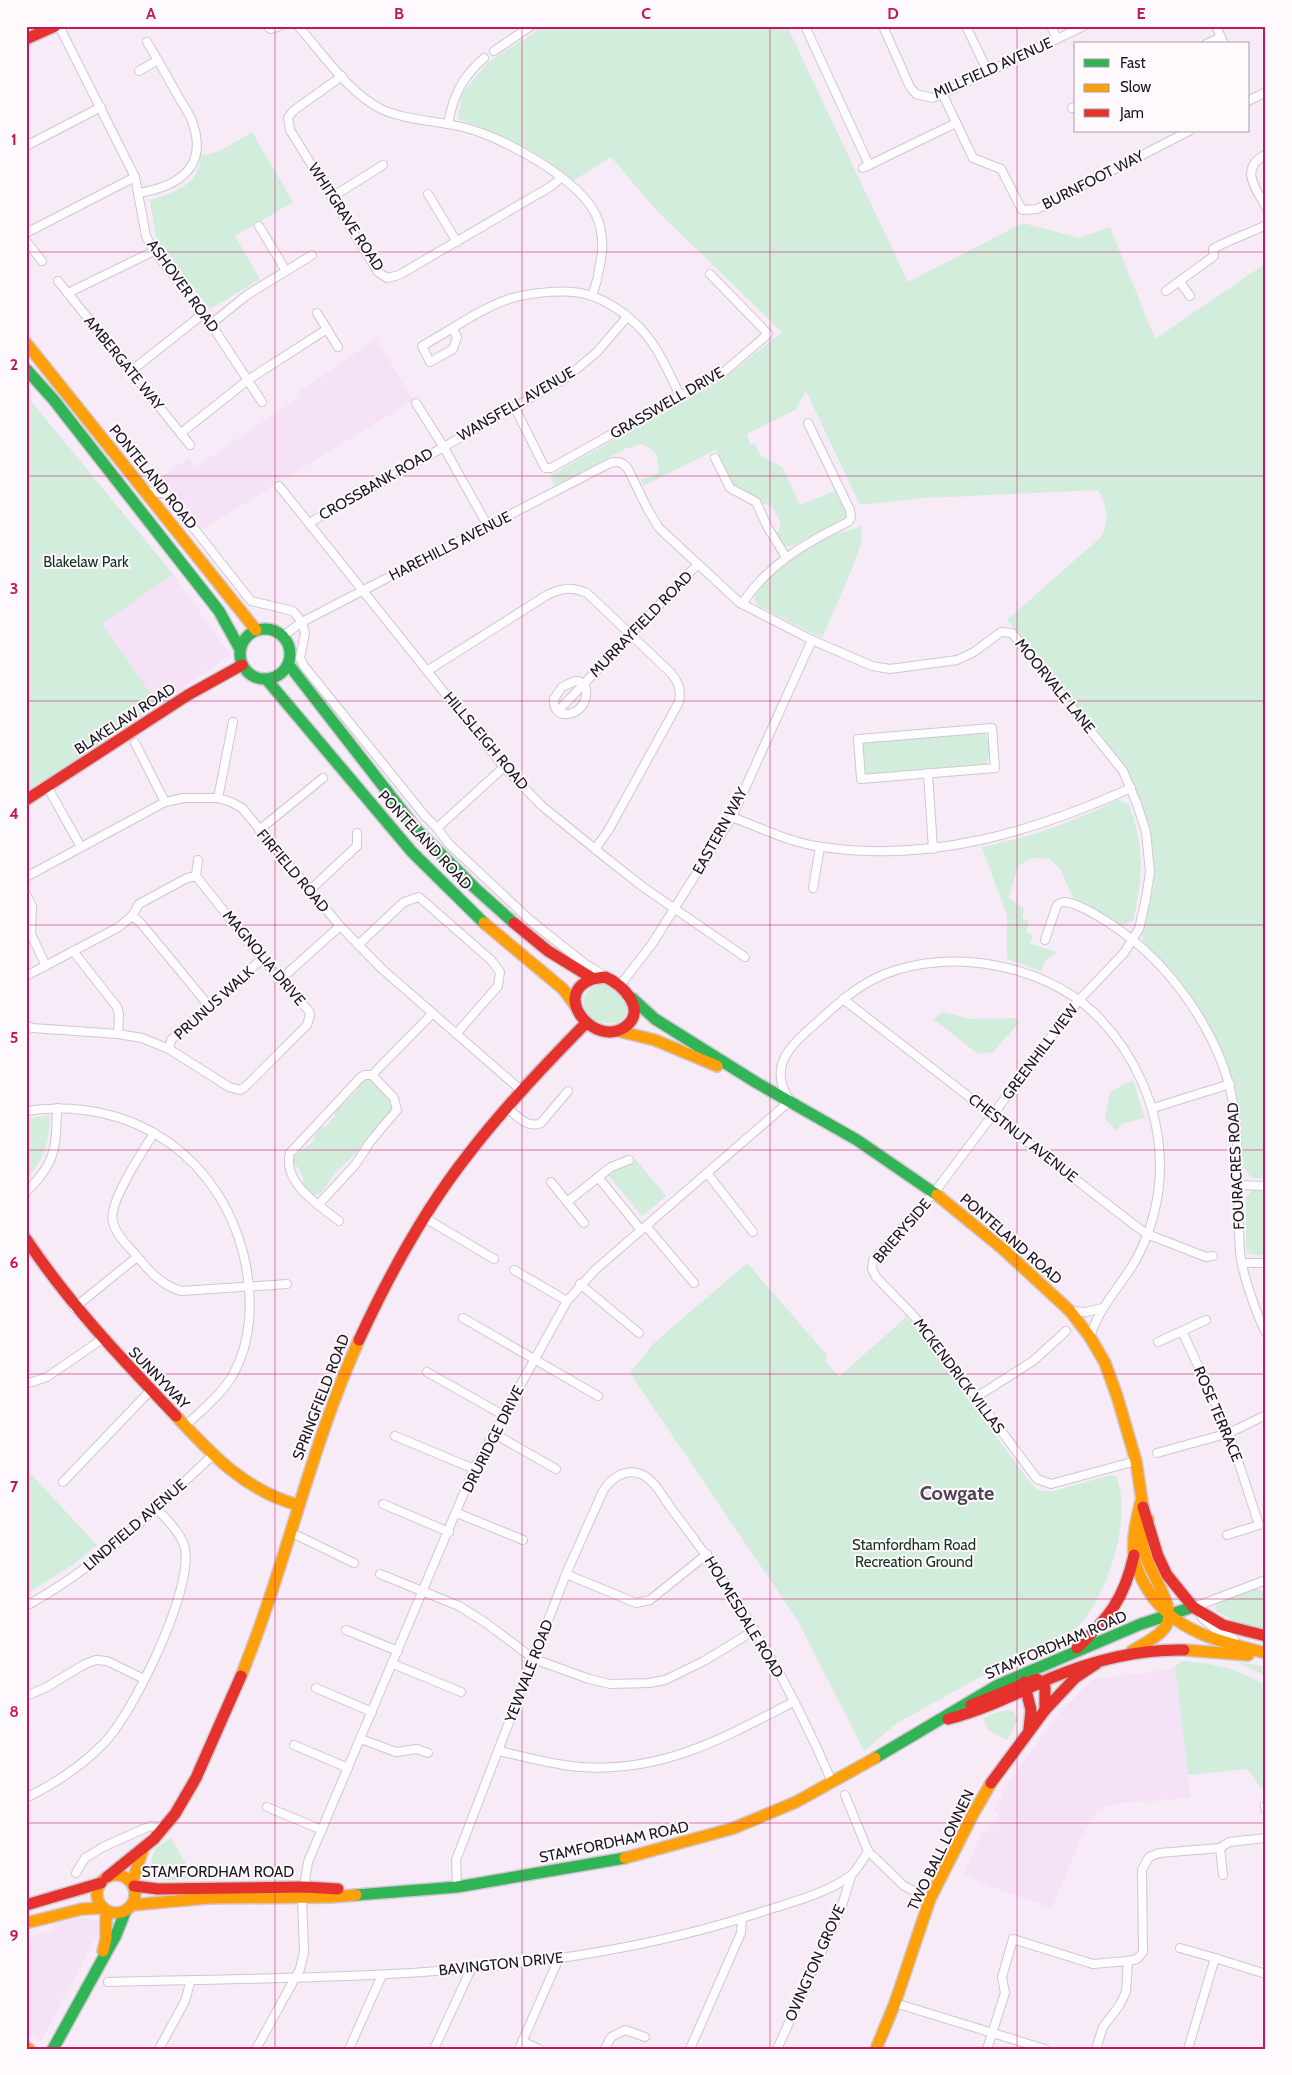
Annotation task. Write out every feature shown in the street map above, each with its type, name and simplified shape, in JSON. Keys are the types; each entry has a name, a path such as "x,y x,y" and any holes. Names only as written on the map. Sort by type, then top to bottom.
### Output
{"main road":[{"path":"26,40 57,26"},
{"name":"PONTELAND ROAD","path":"26,343 256,630"},
{"name":"PONTELAND ROAD","path":"26,369 53,399 220,611 240,648 242,665 247,672 254,678 267,680 412,852 464,905 563,989 575,1005"},
{"path":"240,648 244,640 256,630 265,629 278,632 283,636 289,645 291,654 289,665 284,673 267,680"},
{"name":"BLAKELAW ROAD","path":"26,800 48,788 182,699 242,665"},
{"name":"PONTELAND ROAD","path":"289,665 418,831 475,888 520,928 548,951 592,978"},
{"path":"605,977 621,984 632,998 634,1012 630,1022 618,1030 603,1031 586,1023 578,1014 575,1005 576,991 592,978 605,977"},
{"name":"PONTELAND ROAD","path":"632,998 656,1019 757,1084"},
{"name":"SPRINGFIELD ROAD","path":"104,1880 166,1827 179,1809 202,1765 253,1645 320,1439 369,1316 394,1270 451,1178 507,1108 586,1023"},
{"name":"PONTELAND ROAD","path":"618,1030 655,1040 757,1084 857,1140 934,1193 1003,1249 1070,1311 1090,1337 1105,1363 1118,1396 1136,1461 1141,1499 1158,1556 1167,1574 1193,1607"},
{"name":"SUNNYWAY","path":"26,1239 58,1288 101,1340 185,1426 242,1480 280,1500 298,1505"},
{"name":"PONTELAND ROAD","path":"1141,1499 1136,1524 1134,1553 1142,1581 1158,1604 1188,1629 1202,1636 1265,1654"},
{"path":"1125,1654 1141,1646 1164,1629 1169,1615 1166,1597 1152,1576 1143,1550 1142,1541 1148,1519"},
{"path":"1071,1653 1102,1624 1121,1600 1134,1553"},
{"path":"1193,1607 1224,1625 1266,1636"},
{"name":"STAMFORDHAM ROAD","path":"129,1907 208,1898 303,1892 333,1888 362,1893 457,1887 615,1861 690,1842 778,1810 832,1782 998,1685 1141,1624 1193,1607"},
{"path":"1125,1654 1190,1648 1265,1654"},
{"name":"STAMFORDHAM ROAD","path":"936,1722 954,1718 1024,1687 1104,1659 1125,1654"},
{"name":"TWO BALL LONNEN","path":"876,2049 895,2003 930,1899 982,1798 997,1773 1045,1710 1075,1678 1104,1659"},
{"path":"1029,1729 1031,1710 1024,1687 1030,1671"},
{"path":"1042,1682 1046,1697 1045,1710"},
{"path":"952,1712 1024,1687"},
{"path":"53,2049 135,1896 133,1884 144,1846"},
{"path":"26,1904 120,1875 133,1884"},
{"path":"101,1960 106,1939 104,1909 98,1899 98,1890 104,1880"},
{"name":"STAMFORDHAM ROAD","path":"133,1884 158,1889 303,1892"},
{"path":"26,1923 71,1911 104,1909 116,1912 129,1907"}],"street":[{"name":"ASHOVER ROAD","path":"57,26 135,177 146,236 154,251 211,324 262,402"},
{"path":"267,26 271,29 280,26"},
{"path":"298,26 359,96 383,110 466,128 508,144 561,178 582,196 596,217 602,235 602,255 592,296"},
{"path":"494,51 531,26"},
{"path":"805,26 866,166 956,123"},
{"name":"MILLFIELD AVENUE","path":"882,26 910,87 916,94 932,98 1084,26"},
{"path":"966,26 988,72"},
{"path":"1051,26 1057,39"},
{"path":"1216,26 1222,40"},
{"path":"138,193 159,190 177,182 188,170 194,156 196,140 192,123 148,42"},
{"path":"448,124 452,104 460,85 470,70 484,58"},
{"path":"139,71 158,60"},
{"name":"WHITGRAVE ROAD","path":"342,76 293,111 288,118 290,130 378,272 387,278 399,275 457,242 550,187 561,178"},
{"path":"1250,100 1266,92"},
{"name":"BURNFOOT WAY","path":"942,93 973,158 1001,169 1022,210 1037,209 1187,132"},
{"path":"26,146 101,108"},
{"path":"1266,154 1255,160 1251,166 1251,174 1266,207"},
{"path":"332,197 382,165"},
{"path":"26,232 135,177"},
{"path":"428,194 457,242"},
{"path":"1166,291 1214,256 1213,249 1227,241 1266,225"},
{"path":"259,226 286,271"},
{"path":"26,241 42,261"},
{"path":"68,293 154,251"},
{"path":"211,324 247,295 312,255"},
{"name":"GRASSWELL DRIVE","path":"515,408 545,468 551,468 725,371 768,334 710,274"},
{"name":"AMBERGATE WAY","path":"58,281 190,445"},
{"path":"1180,282 1190,296"},
{"path":"453,329 457,337 453,349 430,362 422,346 490,307 509,299 537,293 566,292 592,296 627,317 641,329 681,397"},
{"path":"318,313 338,347"},
{"path":"131,371 203,314"},
{"name":"WANSFELL AVENUE","path":"444,446 566,378 597,352 627,317"},
{"path":"181,433 248,380 327,329"},
{"path":"416,403 444,446 488,526"},
{"path":"742,604 760,582 786,558 813,540 848,522 851,518 850,510 808,423"},
{"name":"CROSSBANK ROAD","path":"309,523 444,446"},
{"path":"715,458 730,488 756,502 768,528 786,558"},
{"name":"HAREHILLS AVENUE","path":"283,636 302,622 610,463 619,462 624,464 659,528 698,564"},
{"name":"HILLSLEIGH ROAD","path":"279,486 504,768 542,806 595,849 643,886 746,957"},
{"path":"145,491 167,494 251,601 293,611 302,622 305,633 300,658 304,666 413,802 449,844 531,921 584,963 605,977"},
{"path":"698,564 742,604 812,640"},
{"name":"MURRAYFIELD ROAD","path":"558,711 698,564"},
{"path":"427,671 547,596 566,588 577,588 587,592 675,677 678,681 680,693 679,702 608,831 595,849"},
{"name":"MOORVALE LANE","path":"812,640 872,666 890,669 957,660 974,652 1001,632 1011,632 1117,764 1131,788 1146,832 1150,872 1142,920 1133,939"},
{"name":"EASTERN WAY","path":"621,984 652,944 676,908 732,817 812,640"},
{"name":"MURRAYFIELD ROAD","path":"575,681 584,683 587,695 585,702 577,711 564,714 558,711 554,698 562,687 575,681"},
{"path":"218,798 233,722"},
{"path":"992,728 995,768 928,773 861,779 858,738 992,728"},
{"path":"135,743 165,802"},
{"path":"437,828 504,768"},
{"path":"928,773 934,849"},
{"path":"259,830 323,778"},
{"path":"48,788 81,847"},
{"path":"732,817 820,847 878,852 934,849 1014,833 1070,814 1131,788"},
{"name":"FIRFIELD ROAD","path":"26,877 165,802 191,797 218,798 231,802 242,808 309,891 382,969 522,1091"},
{"path":"309,891 357,846 357,833"},
{"path":"813,888 820,847"},
{"path":"26,976 119,927 132,916 139,904 187,878 196,876 198,860"},
{"name":"MAGNOLIA DRIVE","path":"26,1025 32,1028 118,1034 152,1041 229,1087 240,1090 245,1087 307,1025 310,1020 308,1011 262,960 196,876"},
{"path":"26,894 32,907 31,934 46,966"},
{"path":"358,945 404,902 419,897 491,960 500,972 498,986 456,1034"},
{"name":"FOURACRES ROAD","path":"1045,940 1057,905 1064,902 1078,906 1133,939 1170,977 1202,1020 1223,1064 1230,1084 1235,1116 1240,1252 1257,1314 1266,1333"},
{"path":"132,916 140,922 209,1006"},
{"path":"281,979 340,926"},
{"name":"GREENHILL VIEW","path":"934,1193 1078,1001 1124,953 1133,939"},
{"path":"73,951 116,1007 119,1016 118,1034"},
{"name":"PRUNUS WALK","path":"168,1049 171,1040 262,960"},
{"path":"790,1101 784,1092 779,1075 780,1066 789,1051 808,1030 843,999 863,984 887,973 919,965 952,961 985,963 1020,971 1058,988 1092,1011 1125,1051 1141,1078 1152,1108 1160,1166 1154,1212 1147,1234 1130,1269 1102,1308 1090,1337"},
{"name":"CHESTNUT AVENUE","path":"843,999 1147,1234 1206,1257 1213,1256"},
{"path":"372,1076 432,1013"},
{"path":"318,1205 355,1165 370,1142 397,1110 394,1098 372,1076 364,1075 360,1078 290,1153 289,1163 300,1190 318,1205 339,1221"},
{"path":"1152,1108 1230,1084"},
{"path":"507,1108 528,1124 536,1125 541,1123 568,1091"},
{"name":"DRURIDGE DRIVE","path":"256,2049 295,1979 304,1952 303,1892 308,1862 424,1592 474,1469 534,1359 567,1301 580,1284 790,1101"},
{"path":"26,1192 40,1179 50,1165 55,1145 57,1108"},
{"path":"26,1111 57,1108 107,1114 133,1122 169,1141 204,1174 219,1196 234,1224 243,1252 249,1285 250,1314 246,1340 233,1375 210,1402 185,1426"},
{"path":"154,1133 116,1199 112,1212 112,1222 120,1237 156,1278 168,1287 181,1291 249,1285 288,1284"},
{"path":"567,1202 610,1167 630,1160"},
{"path":"707,1173 754,1232"},
{"path":"598,1177 694,1283"},
{"path":"551,1182 584,1222"},
{"path":"1239,1185 1266,1186"},
{"name":"BRIERYSIDE","path":"872,1269 873,1260 934,1193"},
{"path":"425,1218 494,1260"},
{"path":"74,1308 138,1257"},
{"path":"1243,1263 1266,1264"},
{"name":"MCKENDRICK VILLAS","path":"872,1269 876,1277 912,1314 1037,1479 1051,1484 1136,1461"},
{"path":"514,1270 567,1301"},
{"path":"580,1284 639,1333"},
{"path":"1070,1311 1086,1312 1102,1308"},
{"path":"463,1318 598,1396"},
{"path":"1158,1342 1206,1320"},
{"name":"ROSE TERRACE","path":"1182,1331 1229,1433 1259,1525 1227,1535"},
{"path":"975,1398 1033,1361 1066,1332"},
{"path":"26,1384 47,1377 101,1340"},
{"path":"427,1372 503,1415"},
{"path":"63,1482 150,1390"},
{"path":"1157,1452 1229,1433 1266,1416"},
{"path":"493,1433 556,1469"},
{"path":"395,1436 474,1469"},
{"name":"LINDFIELD AVENUE","path":"26,1606 78,1575 114,1547 214,1454"},
{"name":"HOLMESDALE ROAD","path":"631,1473 641,1474 650,1480 707,1554 755,1630 832,1782"},
{"name":"YEWVALE ROAD","path":"457,1887 456,1860 566,1574 603,1491 616,1476 631,1473"},
{"path":"382,1504 449,1532"},
{"path":"26,1798 63,1776 105,1743 122,1721 144,1679 173,1612 186,1561 184,1544 172,1526 156,1508"},
{"path":"457,1513 523,1540"},
{"path":"290,1532 354,1563"},
{"path":"566,1574 636,1603 650,1600 707,1554"},
{"path":"380,1574 459,1606 486,1623 534,1659 589,1679 610,1684 649,1683 665,1680 678,1675 755,1630"},
{"path":"1265,1654 1212,1628 1193,1607 1266,1580"},
{"path":"346,1630 398,1651"},
{"path":"26,1696 45,1688 85,1664 96,1660 107,1660 144,1679"},
{"path":"393,1664 461,1692"},
{"path":"316,1688 372,1712"},
{"path":"499,1751 557,1765 582,1767 621,1766 653,1762 700,1748 793,1702"},
{"path":"361,1739 396,1752 416,1749 428,1753"},
{"path":"294,1745 348,1768"},
{"path":"845,1795 868,1851 904,1886 930,1899"},
{"path":"266,1806 322,1830"},
{"path":"1265,1806 1266,1811"},
{"path":"76,1873 85,1858 103,1847 150,1826 166,1827"},
{"path":"988,2049 1005,1993 1002,1977 1013,1939 1093,1964 1128,1962 1142,1956 1144,1948 1142,1870 1149,1857 1159,1853 1220,1848 1229,1842 1266,1838"},
{"path":"1220,1848 1223,1875"},
{"name":"BAVINGTON DRIVE","path":"108,1982 295,1979 382,1975 471,1969 559,1958 691,1934 821,1892 851,1876 868,1851"},
{"name":"OVINGTON GROVE","path":"777,2049 840,1909 851,1876"},
{"path":"690,2049 741,1933 742,1918"},
{"path":"1180,1948 1266,1974"},
{"path":"539,2049 520,2045 559,1958"},
{"path":"1188,2049 1215,1958"},
{"path":"1096,2049 1103,2027 1119,2006 1126,1992 1128,1962"},
{"path":"434,2049 471,1969"},
{"path":"349,2049 382,1975"},
{"path":"159,2049 185,2001 191,1980"},
{"path":"895,2003 1045,2049"},
{"path":"606,2049 611,2038 625,2030 645,2037"}],"shaded area":[{"path":"376,339 413,400 203,529 162,477 188,458 195,467 301,396 298,392"},
{"path":"173,574 230,655 159,705 102,624"},
{"path":"1175,1666 1190,1798 1119,1803 1097,1810 1080,1840 1052,1908 991,1887 964,1874 982,1832 989,1832 999,1813 994,1810 1008,1783 1059,1713 1092,1680 1170,1669"},
{"path":"75,1918 89,1918 98,1921 100,1930 41,2041 26,2033 26,1937 54,1930 53,1924"}],"green space":[{"path":"537,26 787,26 908,282 1023,223 1080,238 1110,227 1155,339 1266,263 1266,1178 1252,1178 1244,1168 1240,1116 1234,1085 1206,1019 1173,974 1144,944 1141,931 1154,887 1154,860 1149,828 1127,771 1007,620 1101,537 1106,524 1106,513 1104,502 1098,490 922,498 860,505 806,391 795,410 747,434 750,444 754,443 761,456 782,467 800,505 835,491 846,511 846,517 792,546 784,546 777,534 781,524 772,506 762,504 757,499 735,487 722,466 716,450 643,486 641,480 658,473 658,458 651,449 642,444 625,449 555,486 550,476 727,376 782,332 657,211 611,157 573,181 514,143 458,119 462,94 488,62 537,31"},
{"path":"252,132 293,202 235,236 260,279 210,309 160,245 155,234 150,200 176,191 190,181 196,174 200,156 220,151"},
{"name":"Blakelaw Park","path":"26,395 173,574 102,624 159,705 43,786 26,794"},
{"path":"862,526 861,543 854,564 822,638 757,605 755,594 759,588 785,564 814,543"},
{"path":"984,731 991,746 987,764 867,774 860,758 864,741"},
{"path":"1118,800 1129,804 1140,848 1141,876 1133,921 1122,925 1073,898 1060,869 1050,859 1032,858 1018,866 1009,898 1024,908 1022,918 1029,921 1026,933 1033,935 1030,944 1058,952 1045,961 1041,971 1007,959 1007,916 982,847 1017,839 1051,828"},
{"path":"601,984 610,985 626,999 625,1015 622,1020 605,1023 590,1019 585,1008 584,998 589,990"},
{"path":"943,1012 970,1019 1015,1018 1019,1023 993,1052 978,1054 933,1019"},
{"path":"369,1079 392,1102 393,1109 353,1156 334,1174 322,1192 313,1196 307,1193 301,1184 304,1180 298,1167 294,1166 293,1157 314,1141 314,1136 321,1127 325,1127 335,1116 335,1111 358,1090 358,1086 363,1080"},
{"path":"1133,1080 1145,1118 1121,1124 1117,1131 1105,1119 1110,1092"},
{"path":"50,1115 49,1134 45,1150 38,1164 26,1179 26,1119"},
{"path":"635,1159 666,1196 642,1216 608,1175 615,1169"},
{"path":"1253,1190 1266,1191 1266,1256 1250,1254 1246,1248 1246,1197"},
{"name":"Stamfordham Road Recreation Ground","path":"747,1263 827,1355 825,1361 839,1377 906,1317 1031,1484 1040,1491 1053,1491 1111,1475 1116,1476 1121,1494 1122,1515 1113,1562 1093,1606 1081,1623 1068,1635 982,1676 897,1723 864,1751 798,1621 630,1373 653,1344"},
{"path":"26,1469 97,1545 74,1564 26,1594"},
{"path":"1255,1587 1262,1591 1266,1590 1266,1630 1238,1623 1216,1611 1215,1607 1222,1599"},
{"path":"1183,1661 1205,1663 1231,1669 1266,1684 1266,1794 1247,1769 1188,1775 1175,1666"},
{"path":"1235,1661 1266,1667 1266,1676"},
{"path":"1009,1710 1014,1712 1018,1720 1007,1740 988,1730 983,1718"},
{"path":"171,1838 193,1876 179,1880 165,1880 156,1875 152,1866 154,1851"}],"traffic: fast":[{"path":"26,369 53,399 219,611 240,649"},
{"path":"260,629 270,629 283,636 290,649 290,654 290,659 283,672 270,679 260,679 251,675 244,668 240,659 240,649 244,640 251,633 260,629"},
{"path":"289,665 418,831 475,888 514,923"},
{"path":"267,680 412,852 484,923"},
{"path":"632,998 655,1019 757,1083 857,1140 937,1195"},
{"path":"875,1758 998,1685 1141,1624 1193,1607"},
{"path":"356,1895 457,1887 625,1858"},
{"path":"53,2049 116,1935 126,1910"}],"traffic: slow":[{"path":"26,343 256,630"},
{"path":"484,923 563,989 575,1005"},
{"path":"618,1031 655,1040 717,1066"},
{"path":"937,1195 1003,1249 1070,1311 1090,1337 1105,1363 1117,1396 1136,1461 1143,1507"},
{"path":"241,1676 272,1592 326,1423 359,1340"},
{"path":"176,1416 217,1458 246,1481 279,1499 298,1505"},
{"path":"1141,1501 1134,1534 1135,1559 1143,1582 1159,1604 1171,1616 1200,1633 1266,1653"},
{"path":"1132,1651 1159,1634 1166,1626 1169,1618 1165,1598 1145,1556 1143,1546 1148,1519"},
{"path":"1184,1650 1248,1655"},
{"path":"625,1858 734,1828 796,1802 875,1758"},
{"path":"876,2049 895,2003 930,1899 973,1814 991,1783"},
{"path":"132,1883 143,1849"},
{"path":"116,1875 129,1881 135,1894 129,1907 116,1913 103,1907 97,1894 103,1881 116,1875"},
{"path":"132,1905 208,1898 356,1895"},
{"path":"26,1923 82,1909 103,1908"},
{"path":"103,1951 106,1939 106,1910"}],"traffic: jam":[{"path":"26,39 55,26"},
{"path":"26,800 188,695 242,665"},
{"path":"514,923 548,951 592,978"},
{"path":"605,977 619,986 634,1006 631,1021 625,1027 613,1032 602,1031 591,1026 576,1007 575,997 579,987 592,979 605,977"},
{"path":"359,1340 382,1292 408,1245 451,1177 509,1105 586,1023"},
{"path":"26,1239 79,1309 176,1416"},
{"path":"1143,1507 1158,1556 1167,1575 1193,1607 1223,1625 1266,1636"},
{"path":"1077,1648 1098,1627 1114,1607 1125,1584 1134,1555"},
{"path":"948,1719 987,1706 1051,1678 1100,1661 1150,1651 1184,1650"},
{"path":"991,1783 1045,1710 1075,1678 1096,1664"},
{"path":"107,1877 154,1839 175,1814 196,1778 241,1676"},
{"path":"971,1705 1037,1679 1045,1688 1045,1710"},
{"path":"1024,1682 1031,1710 1029,1729"},
{"path":"26,1905 101,1883"},
{"path":"134,1886 158,1889 304,1887 338,1889"}],"district":[{"name":"Cowgate","path":"957,1493"}]}
